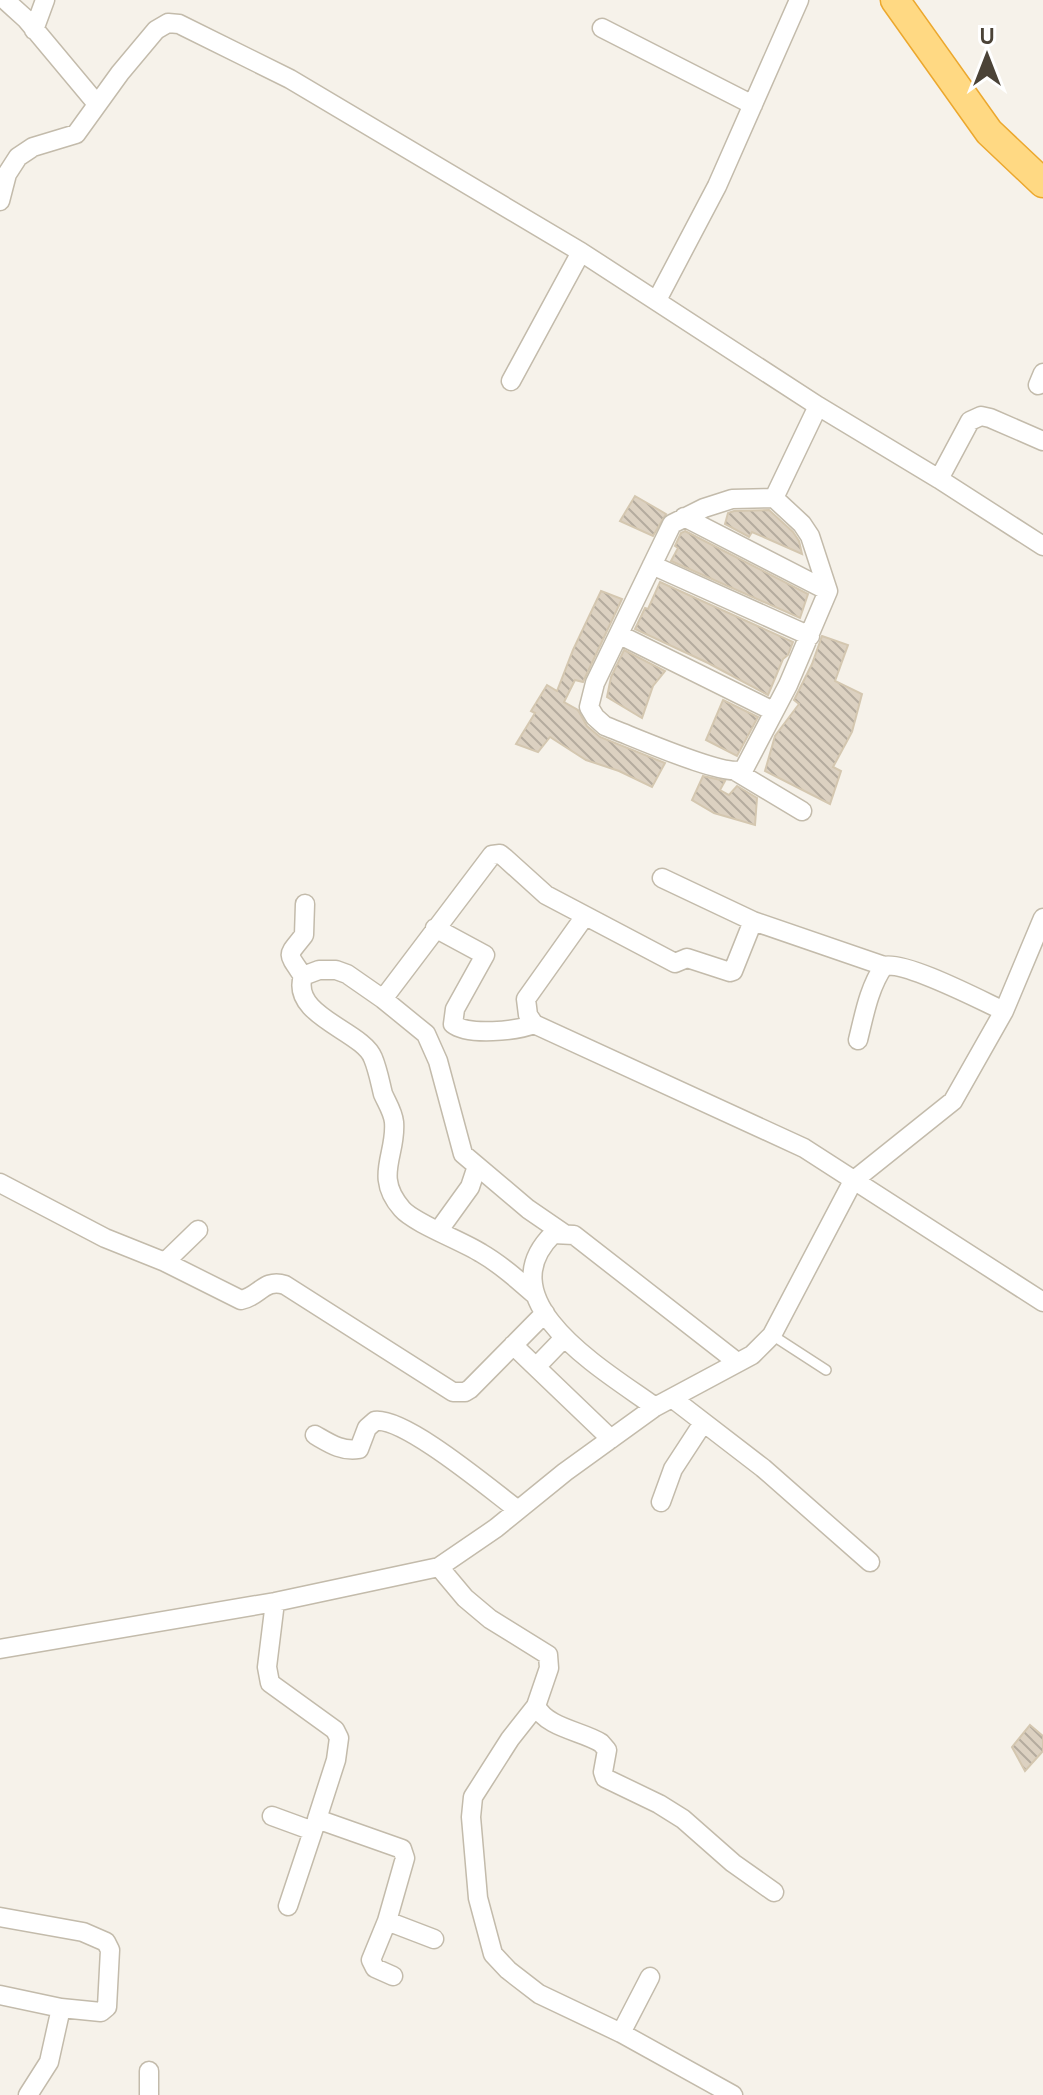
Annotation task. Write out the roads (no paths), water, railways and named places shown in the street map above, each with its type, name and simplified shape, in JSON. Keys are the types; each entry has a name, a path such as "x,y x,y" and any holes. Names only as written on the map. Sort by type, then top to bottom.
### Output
{"highway":[{"path":"895,0 989,132 1043,183"}],"street":[{"path":"5,0 26,19 97,104"},
{"path":"34,30 45,0"},
{"path":"657,300 717,186 799,0"},
{"path":"0,201 7,174 18,157 33,147 76,134 156,30 168,23 179,24 290,79 581,252 818,406 1043,546"},
{"path":"602,28 753,105"},
{"path":"511,381 581,252"},
{"path":"774,498 818,406"},
{"path":"939,479 970,421 981,416 1043,441"},
{"path":"737,772 744,769 753,755 828,591 810,536 802,524 774,498 732,499 672,524 595,683 589,707 605,726 715,768 737,772 802,811"},
{"path":"684,517 828,591"},
{"path":"652,565 810,636"},
{"path":"620,635 773,711"},
{"path":"383,999 492,855 500,854 546,895 678,964 692,959 727,972 733,971 753,921"},
{"path":"662,878 753,921 884,966 897,965 911,970 1004,1011"},
{"path":"305,904 304,935 291,947 291,958 303,976 301,983 307,1001 321,1017 361,1042 373,1056 394,1124 386,1167 392,1194 401,1209 412,1218 483,1254 534,1294"},
{"path":"585,916 526,999 528,1015 534,1024 749,1126 804,1148 1043,1302"},
{"path":"0,1649 275,1602 439,1567 655,1407 752,1355 772,1335 853,1181 953,1101 1004,1011 1043,918"},
{"path":"435,928 485,955 455,1009 453,1024 468,1029 512,1030 534,1024"},
{"path":"858,1040 864,1013 884,966"},
{"path":"303,976 319,970 336,970 383,999 426,1034 438,1061 463,1154 528,1209 563,1233"},
{"path":"439,1230 470,1187 477,1166"},
{"path":"0,1183 105,1238 165,1262 241,1300 250,1298 262,1286 272,1282 285,1285 453,1392 470,1389 545,1313"},
{"path":"165,1262 198,1230"},
{"path":"655,1407 580,1352 564,1338 545,1313 531,1284 535,1256 553,1234 574,1235 737,1362"},
{"path":"536,1367 564,1338"},
{"path":"513,1345 611,1439"},
{"path":"672,1398 763,1468 870,1562"},
{"path":"315,1435 336,1446 355,1450 359,1449 367,1428 375,1421 390,1422 418,1436 518,1510"},
{"path":"661,1502 673,1469 703,1423"},
{"path":"439,1567 465,1598 490,1619 548,1655 549,1668 536,1706 510,1739 473,1797 474,1869 481,1912 493,1954 539,1994 621,2033 733,2095"},
{"path":"275,1602 268,1679 335,1730 339,1738 336,1760 288,1906"},
{"path":"536,1706 548,1719 601,1743 607,1750 603,1772 605,1778 683,1819 733,1863 774,1892"},
{"path":"272,1816 402,1849 405,1858 387,1921 371,1960 375,1968 393,1976"},
{"path":"0,1917 83,1932 106,1942 110,1950 107,2007 101,2012 61,2008 0,1995"},
{"path":"387,1921 434,1939"},
{"path":"621,2033 650,1977"},
{"path":"28,2095 49,2062 61,2008"},
{"path":"149,2071 149,2095"}],"lane":[{"path":"772,1335 826,1370"}]}
